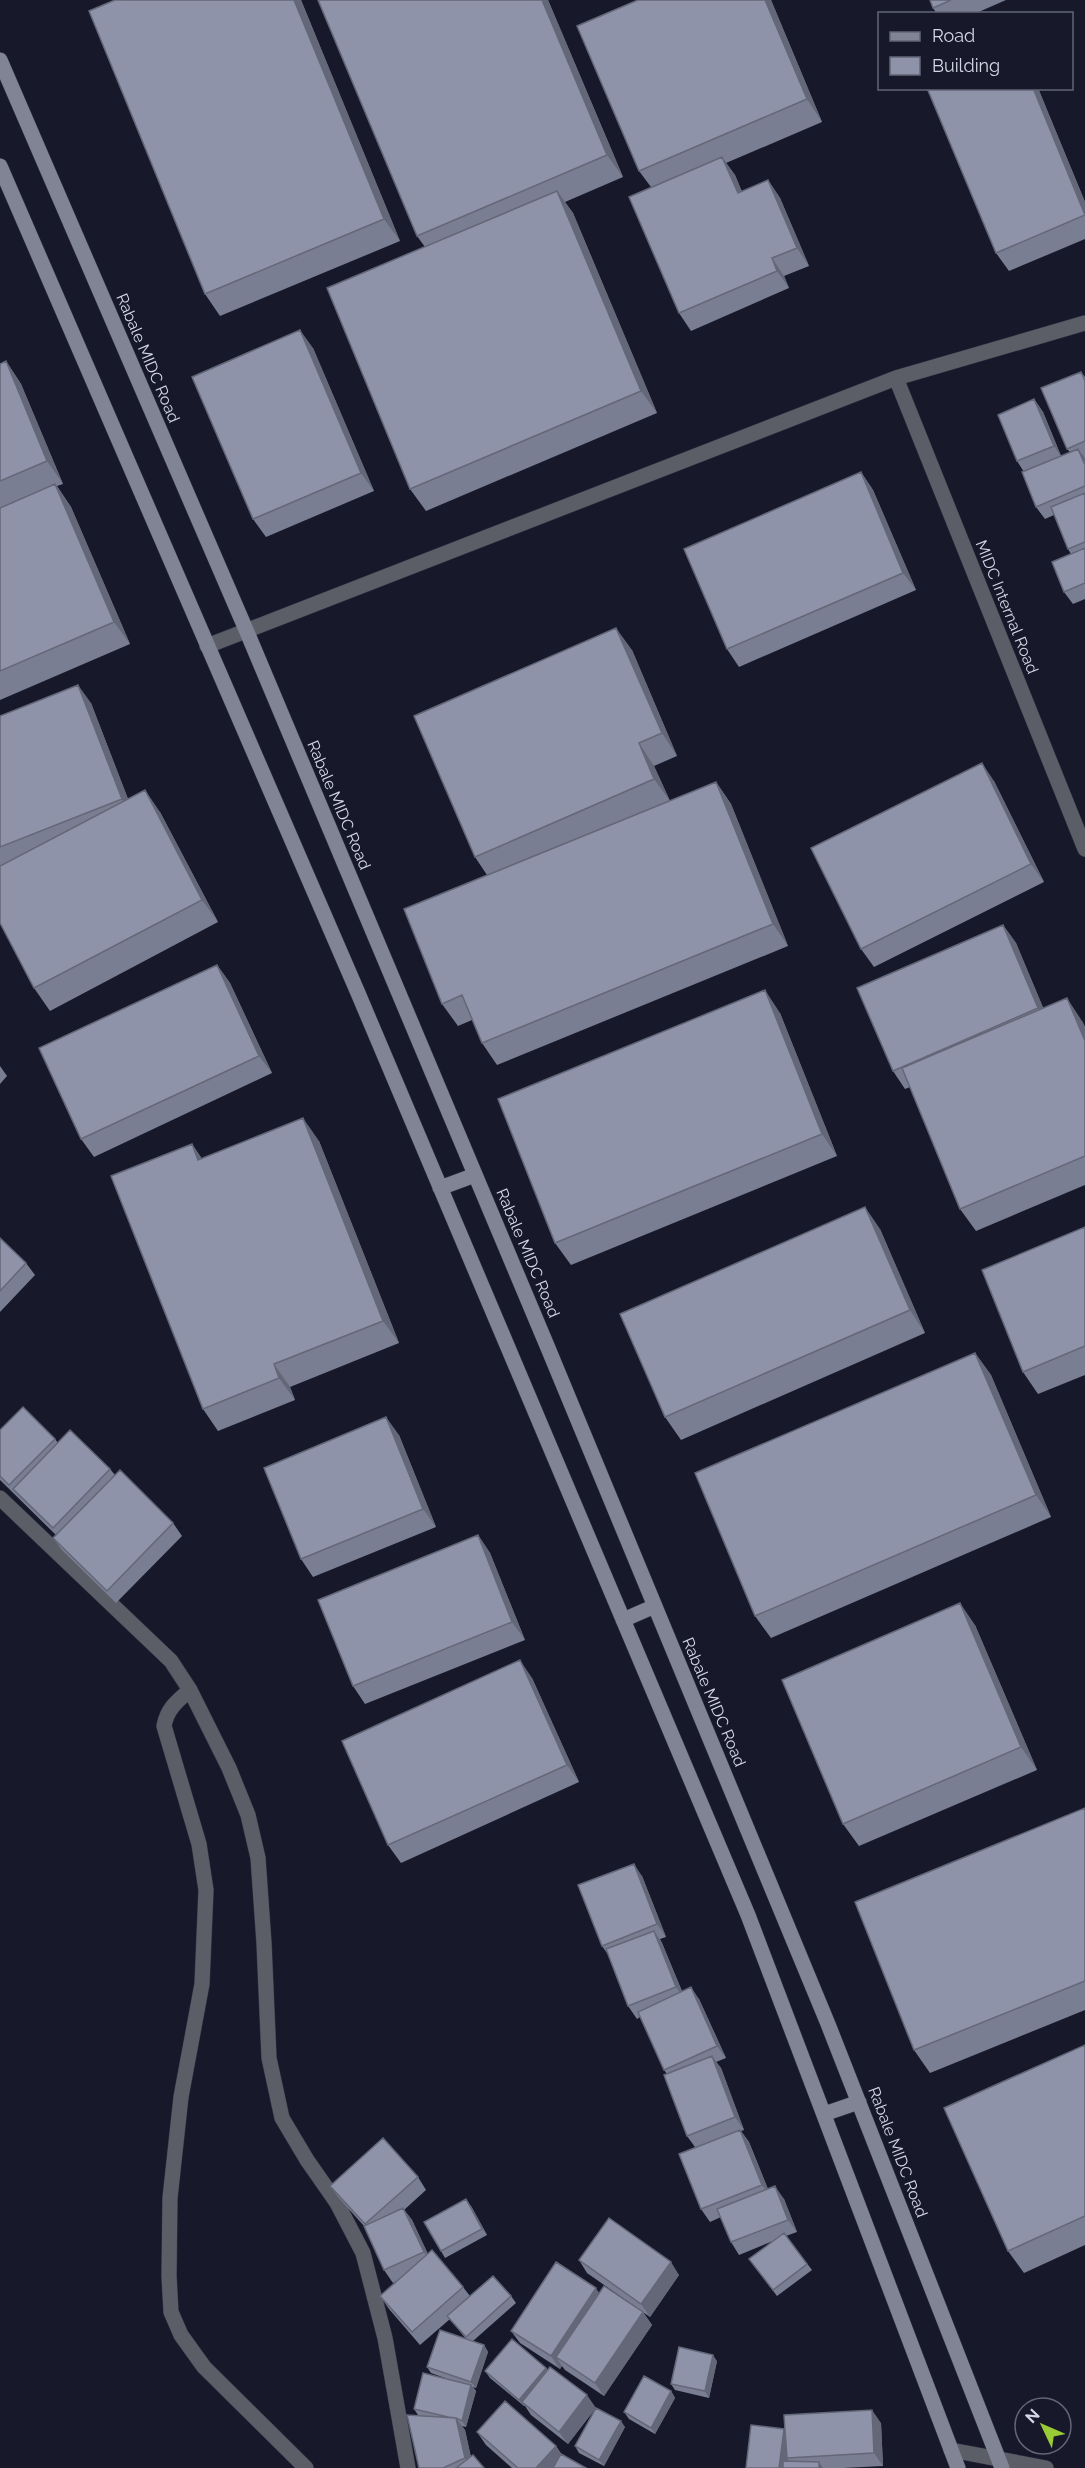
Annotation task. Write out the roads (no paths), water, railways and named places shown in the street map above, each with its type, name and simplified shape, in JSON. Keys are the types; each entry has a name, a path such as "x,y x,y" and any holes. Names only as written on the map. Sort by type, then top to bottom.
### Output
{"main road":[{"name":"Rabale MIDC Road","path":"0,60 246,632 656,1606 859,2103 1000,2463"},
{"path":"0,166 440,1188 748,1915 958,2468"},
{"path":"440,1188 475,1175"},
{"path":"623,1620 656,1606"},
{"path":"824,2114 859,2103"}],"street":[{"path":"207,646 896,378 1085,323"},
{"name":"MIDC Internal Road","path":"896,378 1085,849"},
{"path":"0,1498 171,1661 190,1690 229,1768 248,1815 258,1858 269,2058 282,2118 307,2160 337,2203 363,2253 385,2338 408,2468"},
{"path":"190,1690 174,1703 164,1726 199,1844 206,1890 202,1984 181,2097 170,2198 171,2312 181,2335 204,2367 306,2468"},
{"path":"951,2450 1000,2463 1046,2468"}]}
